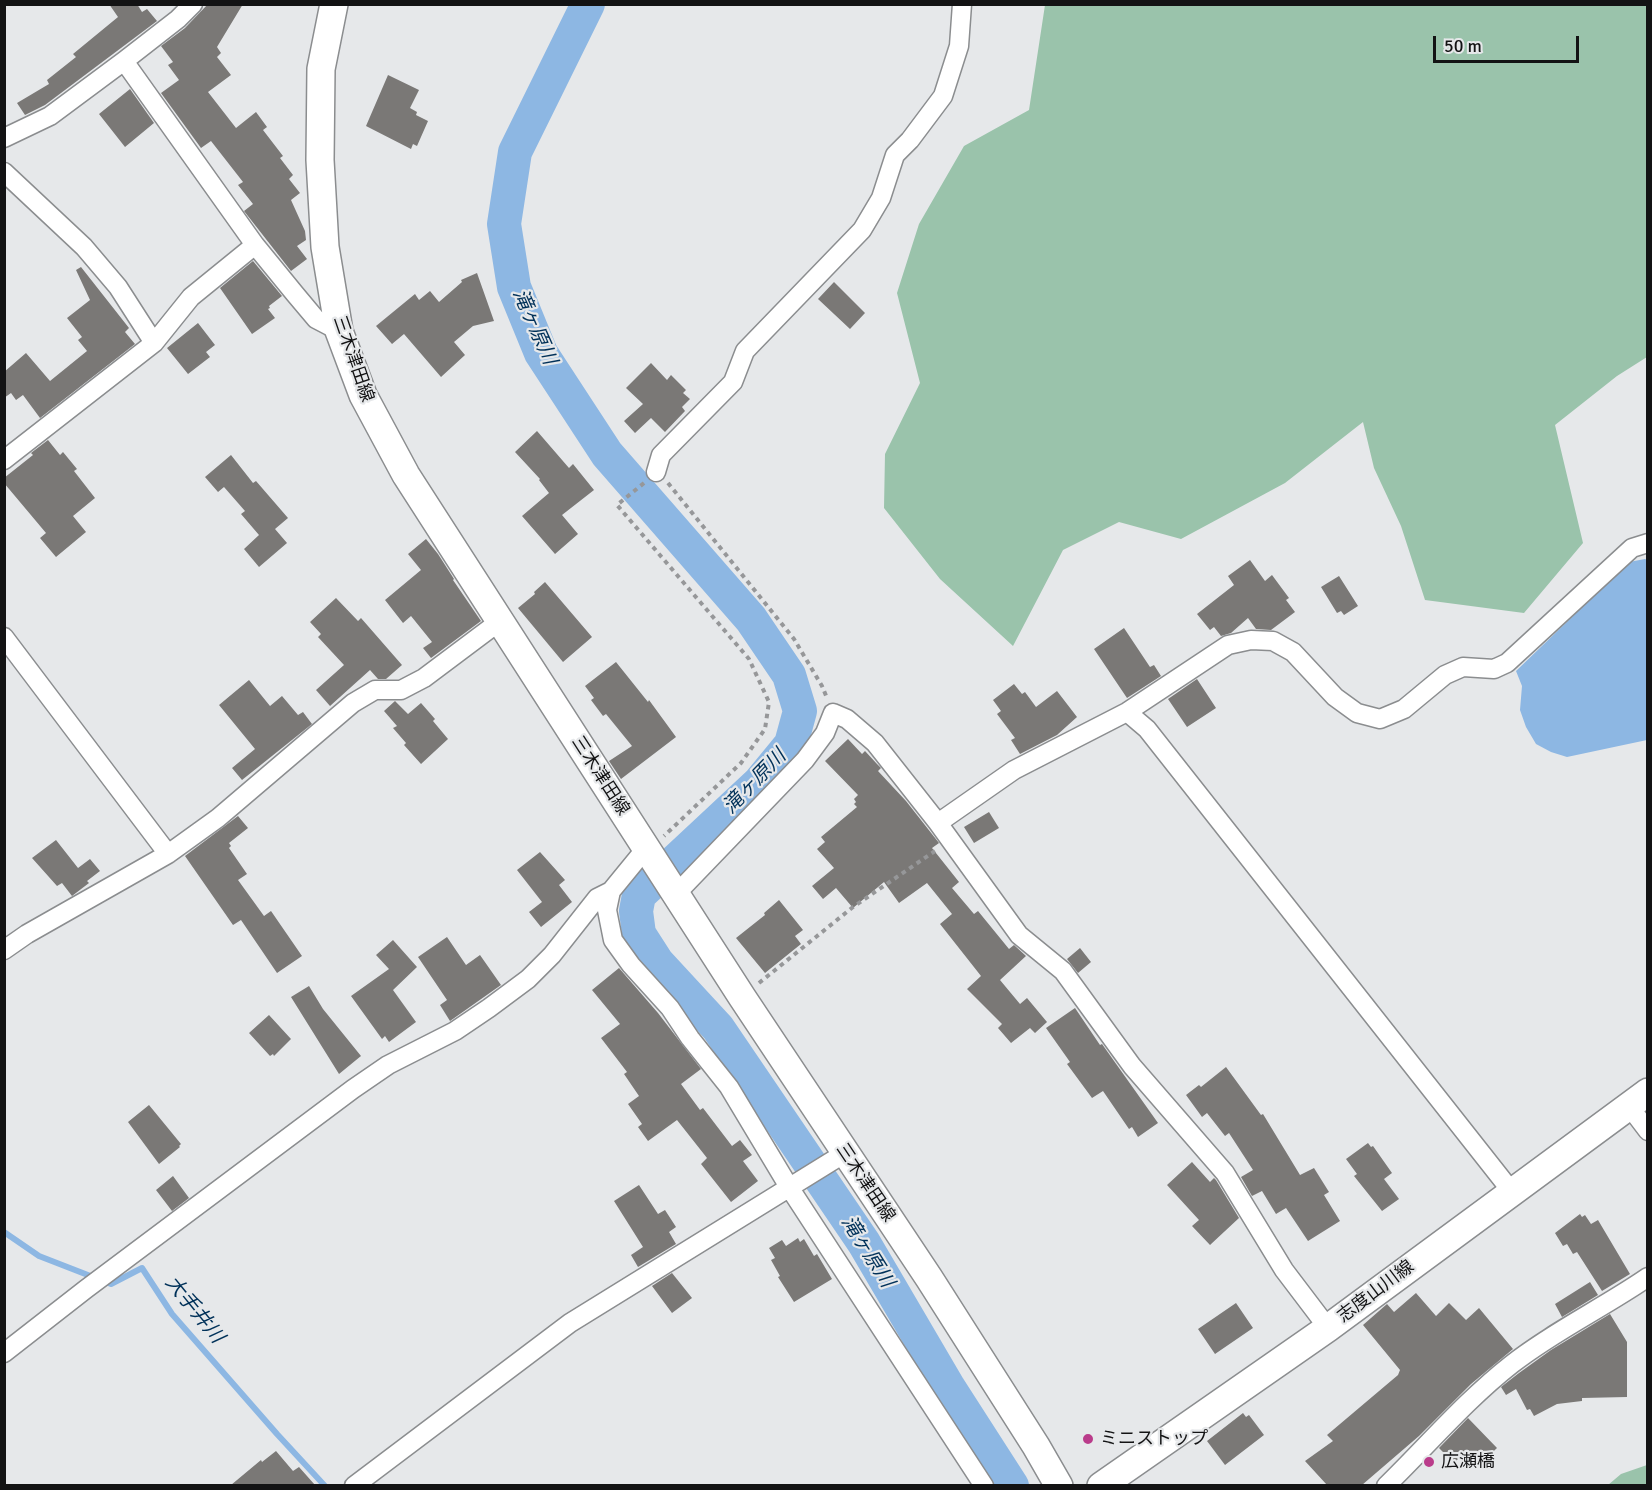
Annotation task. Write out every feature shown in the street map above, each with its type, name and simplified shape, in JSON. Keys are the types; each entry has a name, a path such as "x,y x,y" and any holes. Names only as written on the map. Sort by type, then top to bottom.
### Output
{"main road":[{"name":"三木津田線","path":"334,4 321,69 320,160 325,247 339,331 363,395 401,465 651,853 839,1155 929,1278 1059,1485"},
{"name":"志度山川線","path":"1101,1485 1328,1328 1638,1099"}],"street":[{"path":"4,138 50,116 178,19 193,4"},
{"path":"653,476 661,455 733,382 745,351 862,230 881,198 895,155 910,140 943,96 959,46 963,4"},
{"path":"124,61 255,245 316,319 339,331"},
{"path":"4,172 84,246 118,287 154,343"},
{"path":"4,460 154,343 191,297 255,245"},
{"path":"938,823 1014,770 1127,712 1228,645 1251,640 1273,641 1293,652 1335,697 1357,713 1380,719 1404,709 1445,675 1463,667 1494,669 1507,663 1632,548 1647,543"},
{"path":"4,950 27,934 168,854 218,818 353,703 375,690 401,690 424,678 500,621"},
{"path":"4,637 168,854"},
{"path":"1127,712 1147,729 1512,1192"},
{"path":"675,891 805,760 825,733 832,713 847,719 874,743 938,823 1019,935 1063,971 1132,1066 1225,1173 1284,1270 1328,1328"},
{"path":"4,1353 353,1089 388,1065 455,1030 528,979 552,955 597,898 610,891 651,853"},
{"path":"610,891 606,910 613,940 631,965 670,1008 690,1038 729,1087 794,1184 984,1485"},
{"path":"1638,1099 1647,1131"},
{"path":"354,1485 570,1323 839,1155"},
{"path":"1386,1485 1485,1387 1512,1364 1538,1345 1647,1277"}],"path":[{"path":"651,853 667,834 741,763 765,729 769,702 749,659 617,504 653,476 672,488 794,639 822,686 832,713"},
{"path":"742,997 854,908 951,840"}],"green space":[{"path":"1045,5 1647,5 1647,357 1617,376 1555,425 1583,543 1524,613 1425,600 1401,526 1374,468 1363,422 1285,483 1181,539 1119,522 1063,550 1013,646 940,579 884,508 885,454 920,383 897,293 919,224 964,146 1029,110"},
{"path":"1647,1465 1647,1485 1608,1485 1621,1474"}],"water":[{"path":"1647,560 1647,740 1567,757 1536,744 1526,727 1520,710 1522,686 1516,671 1629,562"}],"building":[{"path":"109,4 137,4 142,12 147,9 157,21 45,105 25,115 17,103 49,84 47,80 76,57 73,54 118,17"},
{"path":"208,4 243,4 217,47 221,53 217,57 231,75 208,92 236,128 256,112 267,127 263,130 283,156 280,158 293,175 289,179 300,193 291,200 305,231 306,240 297,246 307,259 291,271 244,211 253,204 238,185 243,182 211,141 201,148 161,93 179,80 168,65 173,62 161,46 185,28"},
{"path":"388,75 419,90 410,108 417,112 416,115 428,121 417,146 413,144 411,149 366,126"},
{"path":"130,89 154,123 125,147 99,114"},
{"path":"253,261 282,296 268,309 275,318 252,334 220,288"},
{"path":"81,267 129,328 125,332 135,344 40,418 23,395 16,400 11,393 4,398 4,372 26,353 50,381 87,351 78,340 82,337 67,318 90,300 76,270"},
{"path":"477,273 494,321 473,326 454,342 465,355 441,377 404,334 392,344 376,326 415,294 419,300 430,291 439,302 462,282 461,280"},
{"path":"834,282 865,313 850,329 818,299"},
{"path":"198,323 215,345 206,352 210,357 188,374 167,348"},
{"path":"651,363 667,380 671,375 686,390 683,393 690,399 682,407 685,411 665,432 651,418 635,433 624,421 643,404 626,388"},
{"path":"537,431 569,468 573,464 594,490 562,515 578,534 555,554 522,516 549,493 540,479 515,452"},
{"path":"48,440 60,455 63,452 77,469 74,471 95,498 73,516 86,532 56,557 40,538 46,533 4,483 4,478"},
{"path":"231,455 253,483 256,481 288,518 275,529 287,543 259,567 244,549 259,535 241,514 245,511 224,487 218,492 205,477"},
{"path":"426,539 481,621 431,658 423,648 432,642 411,616 403,623 385,600 421,570 408,554"},
{"path":"1250,560 1265,581 1272,575 1289,598 1286,600 1295,612 1271,630 1256,629 1248,618 1231,633 1221,636 1214,627 1210,630 1197,614 1234,585 1228,576"},
{"path":"1339,576 1358,606 1344,615 1341,611 1337,613 1321,587"},
{"path":"545,582 592,637 563,662 518,608"},
{"path":"336,598 358,621 361,618 402,665 386,679 378,679 370,670 330,706 316,690 344,665 318,637 321,634 310,622"},
{"path":"1124,628 1150,667 1154,665 1161,676 1127,698 1094,649"},
{"path":"616,662 648,702 649,700 676,737 621,779 609,761 632,746 606,714 603,716 591,700 594,698 585,686"},
{"path":"1197,679 1216,708 1187,727 1168,699"},
{"path":"249,680 270,706 282,696 298,715 303,712 312,724 242,780 232,768 255,749 219,705"},
{"path":"1014,684 1022,694 1025,692 1036,707 1057,691 1077,717 1057,735 1020,754 1011,740 1015,738 997,714 1001,711 993,700"},
{"path":"395,701 408,714 421,703 448,739 421,764 404,745 406,743 393,728 397,726 384,711"},
{"path":"848,739 862,754 865,751 881,768 878,771 906,801 939,843 932,848 959,882 952,888 974,914 978,911 1009,949 1014,945 1026,956 1000,980 1020,1004 1027,998 1047,1022 1035,1033 1030,1028 1011,1043 998,1028 1002,1024 967,989 981,976 940,924 952,914 927,883 899,903 884,882 853,908 836,888 823,899 812,886 834,868 817,849 825,842 821,837 857,807 854,799 858,795 825,761"},
{"path":"989,812 999,828 974,843 964,827"},
{"path":"238,816 248,828 229,843 231,846 229,848 247,874 238,880 264,916 271,911 302,956 277,973 241,920 233,925 185,856"},
{"path":"56,840 78,868 90,859 100,871 72,896 62,883 57,886 32,858"},
{"path":"540,852 565,880 559,885 572,902 541,927 529,912 542,902 517,870"},
{"path":"779,900 803,930 795,936 801,944 765,973 736,938 765,915 764,913"},
{"path":"447,937 466,965 480,955 501,985 450,1021 440,1005 447,1000 418,957"},
{"path":"393,940 417,967 393,990 416,1022 389,1042 385,1036 382,1039 351,996 389,969 376,955"},
{"path":"1080,948 1091,962 1078,973 1067,959"},
{"path":"619,968 658,1013 701,1069 681,1084 700,1110 703,1108 732,1146 740,1140 752,1155 743,1161 758,1181 731,1202 701,1164 707,1158 677,1120 648,1141 638,1127 642,1124 628,1104 639,1096 624,1074 627,1072 601,1038 620,1024 592,990"},
{"path":"309,986 323,1009 361,1056 339,1074 291,997"},
{"path":"1075,1008 1158,1123 1138,1137 1132,1127 1129,1129 1103,1091 1092,1098 1067,1064 1070,1062 1046,1028"},
{"path":"269,1015 291,1039 274,1056 273,1054 270,1056 249,1033"},
{"path":"1226,1067 1261,1115 1263,1114 1300,1175 1314,1168 1329,1192 1324,1195 1340,1221 1308,1241 1286,1208 1276,1214 1262,1191 1252,1196 1241,1177 1253,1170 1229,1133 1225,1136 1207,1113 1202,1117 1186,1095 1199,1085 1201,1087"},
{"path":"149,1105 181,1144 159,1164 128,1122"},
{"path":"1368,1143 1371,1147 1373,1146 1392,1173 1384,1179 1399,1199 1382,1211 1354,1176 1357,1174 1346,1159"},
{"path":"1192,1162 1210,1182 1214,1178 1216,1180 1239,1218 1210,1245 1192,1226 1199,1220 1167,1185"},
{"path":"173,1176 189,1198 172,1211 156,1190"},
{"path":"639,1185 658,1214 665,1210 676,1227 669,1232 676,1244 638,1267 631,1255 643,1247 614,1201"},
{"path":"1580,1214 1582,1217 1585,1215 1591,1224 1598,1220 1630,1274 1602,1291 1577,1252 1573,1254 1567,1244 1563,1246 1555,1233"},
{"path":"798,1238 800,1242 804,1239 814,1256 817,1254 832,1279 794,1302 778,1277 780,1276 771,1260 775,1258 769,1248 782,1240 786,1246"},
{"path":"672,1273 692,1298 672,1313 652,1286"},
{"path":"1590,1282 1598,1295 1562,1317 1555,1304"},
{"path":"1416,1293 1436,1316 1449,1303 1466,1320 1479,1308 1513,1349 1471,1384 1419,1436 1362,1485 1327,1485 1305,1461 1333,1441 1327,1435 1398,1375 1400,1370 1363,1325 1387,1304 1394,1312"},
{"path":"1236,1303 1253,1328 1215,1354 1198,1329"},
{"path":"1610,1314 1627,1342 1627,1397 1582,1398 1582,1401 1557,1404 1534,1416 1530,1409 1527,1410 1516,1389 1506,1395 1501,1387 1551,1350"},
{"path":"1243,1413 1246,1417 1249,1415 1264,1435 1225,1465 1207,1441"},
{"path":"1468,1418 1497,1448 1476,1468 1459,1458 1454,1463 1439,1448"},
{"path":"276,1451 293,1471 299,1467 315,1485 231,1485 261,1460 262,1462"}],"waterway":[{"name":"滝ヶ原川","path":"588,4 515,152 504,224 514,287 541,353 607,454 751,619 789,675 800,711 791,744 759,783 639,895 636,911 639,934 657,962 718,1028 864,1243 949,1388 1012,1486"},
{"name":"大手井川","path":"4,1232 39,1256 111,1284 142,1268 172,1314 325,1486"}],"place":[{"name":"ミニストップ","path":"1088,1439"},
{"name":"広瀬橋","path":"1429,1462"}]}
